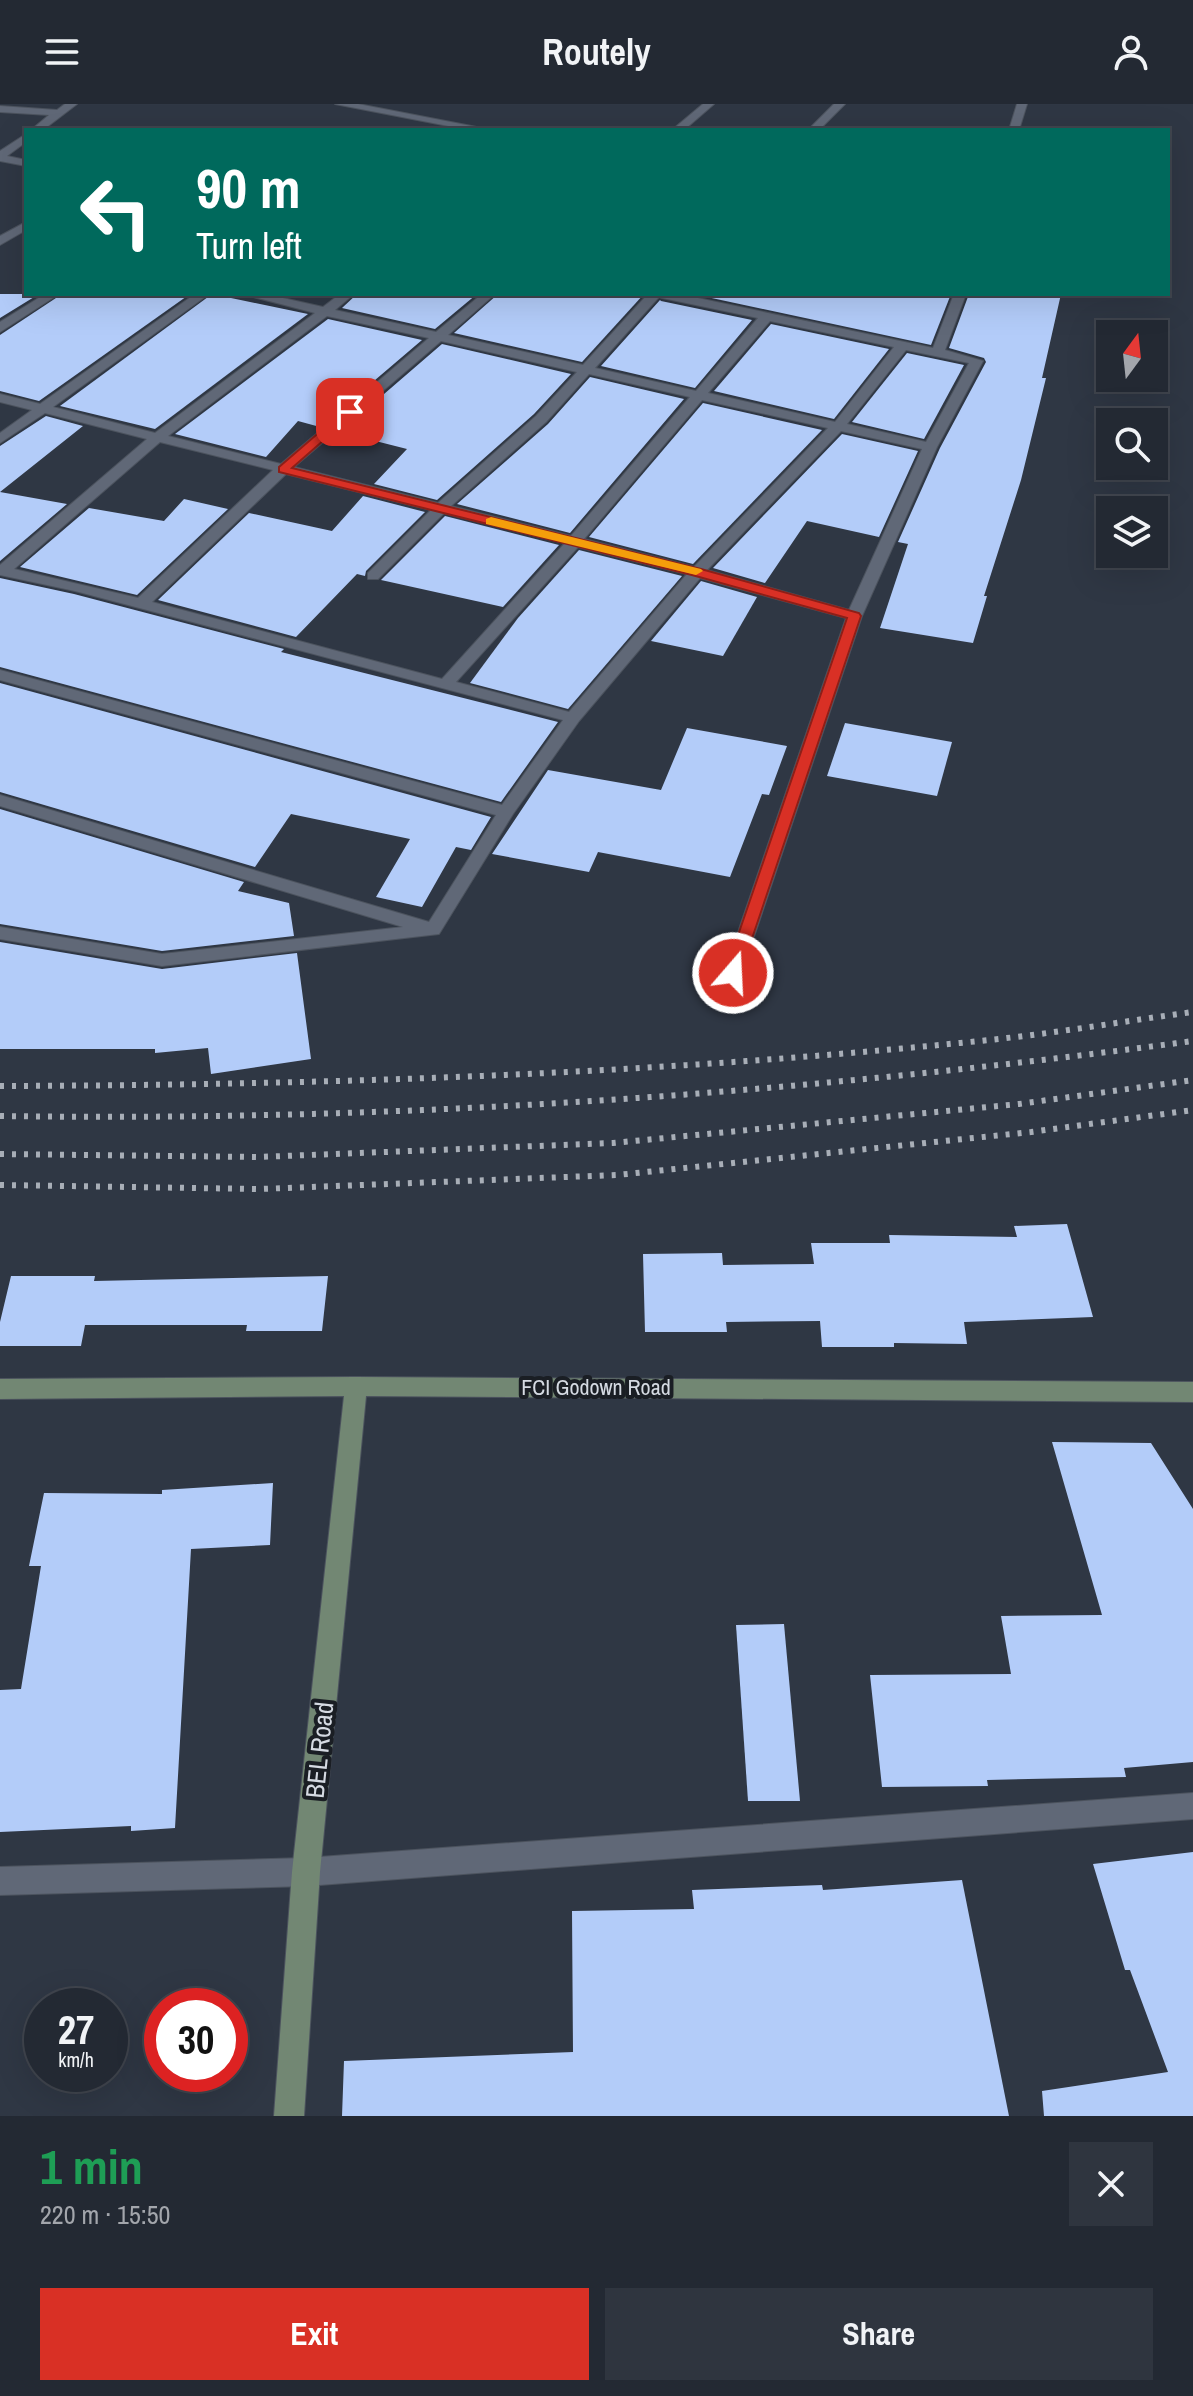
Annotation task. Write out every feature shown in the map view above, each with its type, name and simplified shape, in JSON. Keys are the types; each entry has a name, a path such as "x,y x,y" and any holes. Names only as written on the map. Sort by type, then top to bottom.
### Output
{"street":[{"path":"39,128 72,104"},
{"path":"340,104 471,128"},
{"path":"679,128 709,104"},
{"path":"815,128 840,104"},
{"path":"1015,128 1022,104"},
{"path":"0,109 60,113"},
{"path":"0,157 24,139"},
{"path":"0,157 24,163"},
{"path":"2,238 24,226"},
{"path":"2,238 24,242"},
{"path":"0,328 50,296"},
{"path":"0,439 200,296"},
{"path":"257,296 930,447"},
{"path":"1,571 156,438 345,296"},
{"path":"140,605 283,469 487,296"},
{"path":"373,576 440,509 541,419 653,296"},
{"path":"671,296 977,361 930,447 854,616 733,973"},
{"path":"937,353 959,296"},
{"path":"446,684 574,542 766,317"},
{"path":"433,930 506,812 573,718 697,572 839,425 903,345"},
{"path":"0,398 697,572 854,616"},
{"path":"1,571 573,718"},
{"path":"0,675 506,812"},
{"path":"0,800 433,930"},
{"path":"0,933 162,960 433,930"},
{"name":"FCI Godown Road","path":"0,1389 356,1386 1193,1392"},
{"name":"BEL Road","path":"289,2116 306,1872 356,1386"},
{"path":"0,1881 306,1872 1193,1806"}],"building":[{"path":"0,294 36,296 0,318"},
{"path":"59,296 187,296 39,401 0,391 0,335"},
{"path":"209,296 308,314 155,429 60,406"},
{"path":"355,296 475,296 435,329 342,308"},
{"path":"496,296 642,296 582,362 454,333"},
{"path":"702,296 950,296 931,345"},
{"path":"968,296 1061,296 1042,378 1046,378 1021,480 984,596 987,596 973,643 880,628 908,544 898,542 940,448 986,362 984,358 949,348"},
{"path":"660,300 752,320 695,388 601,366"},
{"path":"328,319 422,340 320,427 298,421 266,457 175,434"},
{"path":"771,324 889,349 834,419 714,391"},
{"path":"442,344 571,374 534,414 437,500 374,484 407,449 340,432"},
{"path":"907,353 964,365 924,439 852,422"},
{"path":"590,377 684,399 570,533 457,504 548,424"},
{"path":"703,403 822,430 693,564 589,537"},
{"path":"46,416 83,426 0,492 0,446"},
{"path":"842,434 918,451 879,537 807,521 765,583 713,568"},
{"path":"0,492 67,504 0,561"},
{"path":"363,496 425,512 366,571 365,576 357,574 296,637 158,600 249,513 332,531"},
{"path":"184,499 228,509 137,595 20,567 89,508 164,521"},
{"path":"445,516 559,545 503,607 381,580"},
{"path":"579,550 682,576 568,709 470,683 518,618"},
{"path":"0,578 74,594 284,649 281,652 558,722 501,802 0,667"},
{"path":"701,581 757,597 723,656 651,641"},
{"path":"0,683 491,817 471,850 456,847 422,907 376,897 410,839 291,814 255,867 0,792"},
{"path":"845,723 952,742 937,796 827,776"},
{"path":"687,728 787,746 769,795 762,794 730,877 598,852 589,872 492,854 548,770 661,790"},
{"path":"0,809 244,882 238,891 289,903 294,936 162,951 0,924"},
{"path":"0,942 162,969 297,953 311,1059 211,1074 208,1048 155,1053 155,1049 0,1049"},
{"path":"1067,1224 1093,1317 964,1322 967,1344 894,1343 894,1347 822,1347 820,1321 726,1322 727,1332 645,1332 643,1254 722,1253 723,1265 814,1264 811,1243 890,1243 889,1235 1017,1237 1014,1226"},
{"path":"11,1276 95,1276 94,1281 328,1276 322,1331 246,1331 247,1325 85,1325 81,1346 0,1346 0,1322"},
{"path":"1052,1442 1151,1443 1193,1509 1193,1762 1124,1768 1126,1777 987,1780 988,1786 882,1787 870,1675 1011,1674 1001,1616 1102,1615"},
{"path":"273,1483 270,1545 191,1549 175,1828 131,1831 131,1826 0,1832 0,1690 21,1689 41,1566 29,1566 44,1493 162,1494 162,1490"},
{"path":"784,1624 800,1801 748,1801 736,1625"},
{"path":"1193,1852 1193,2116 1044,2116 1042,2091 1168,2072 1130,1970 1125,1970 1093,1864"},
{"path":"962,1880 1009,2116 342,2116 344,2061 573,2052 572,1911 694,1909 692,1890 822,1885 823,1890"}],"railway":[{"path":"0,1086 372,1080 619,1069 989,1040 1193,1012"},
{"path":"0,1116 299,1114 598,1101 896,1076 1193,1041"},
{"path":"0,1154 258,1157 613,1143 1019,1104 1193,1080"},
{"path":"0,1185 260,1189 617,1175 1031,1132 1193,1110"}],"slow traffic":[{"path":"491,521 696,571"}],"route":[{"path":"350,412 283,469 697,572 854,616 733,973"}]}
